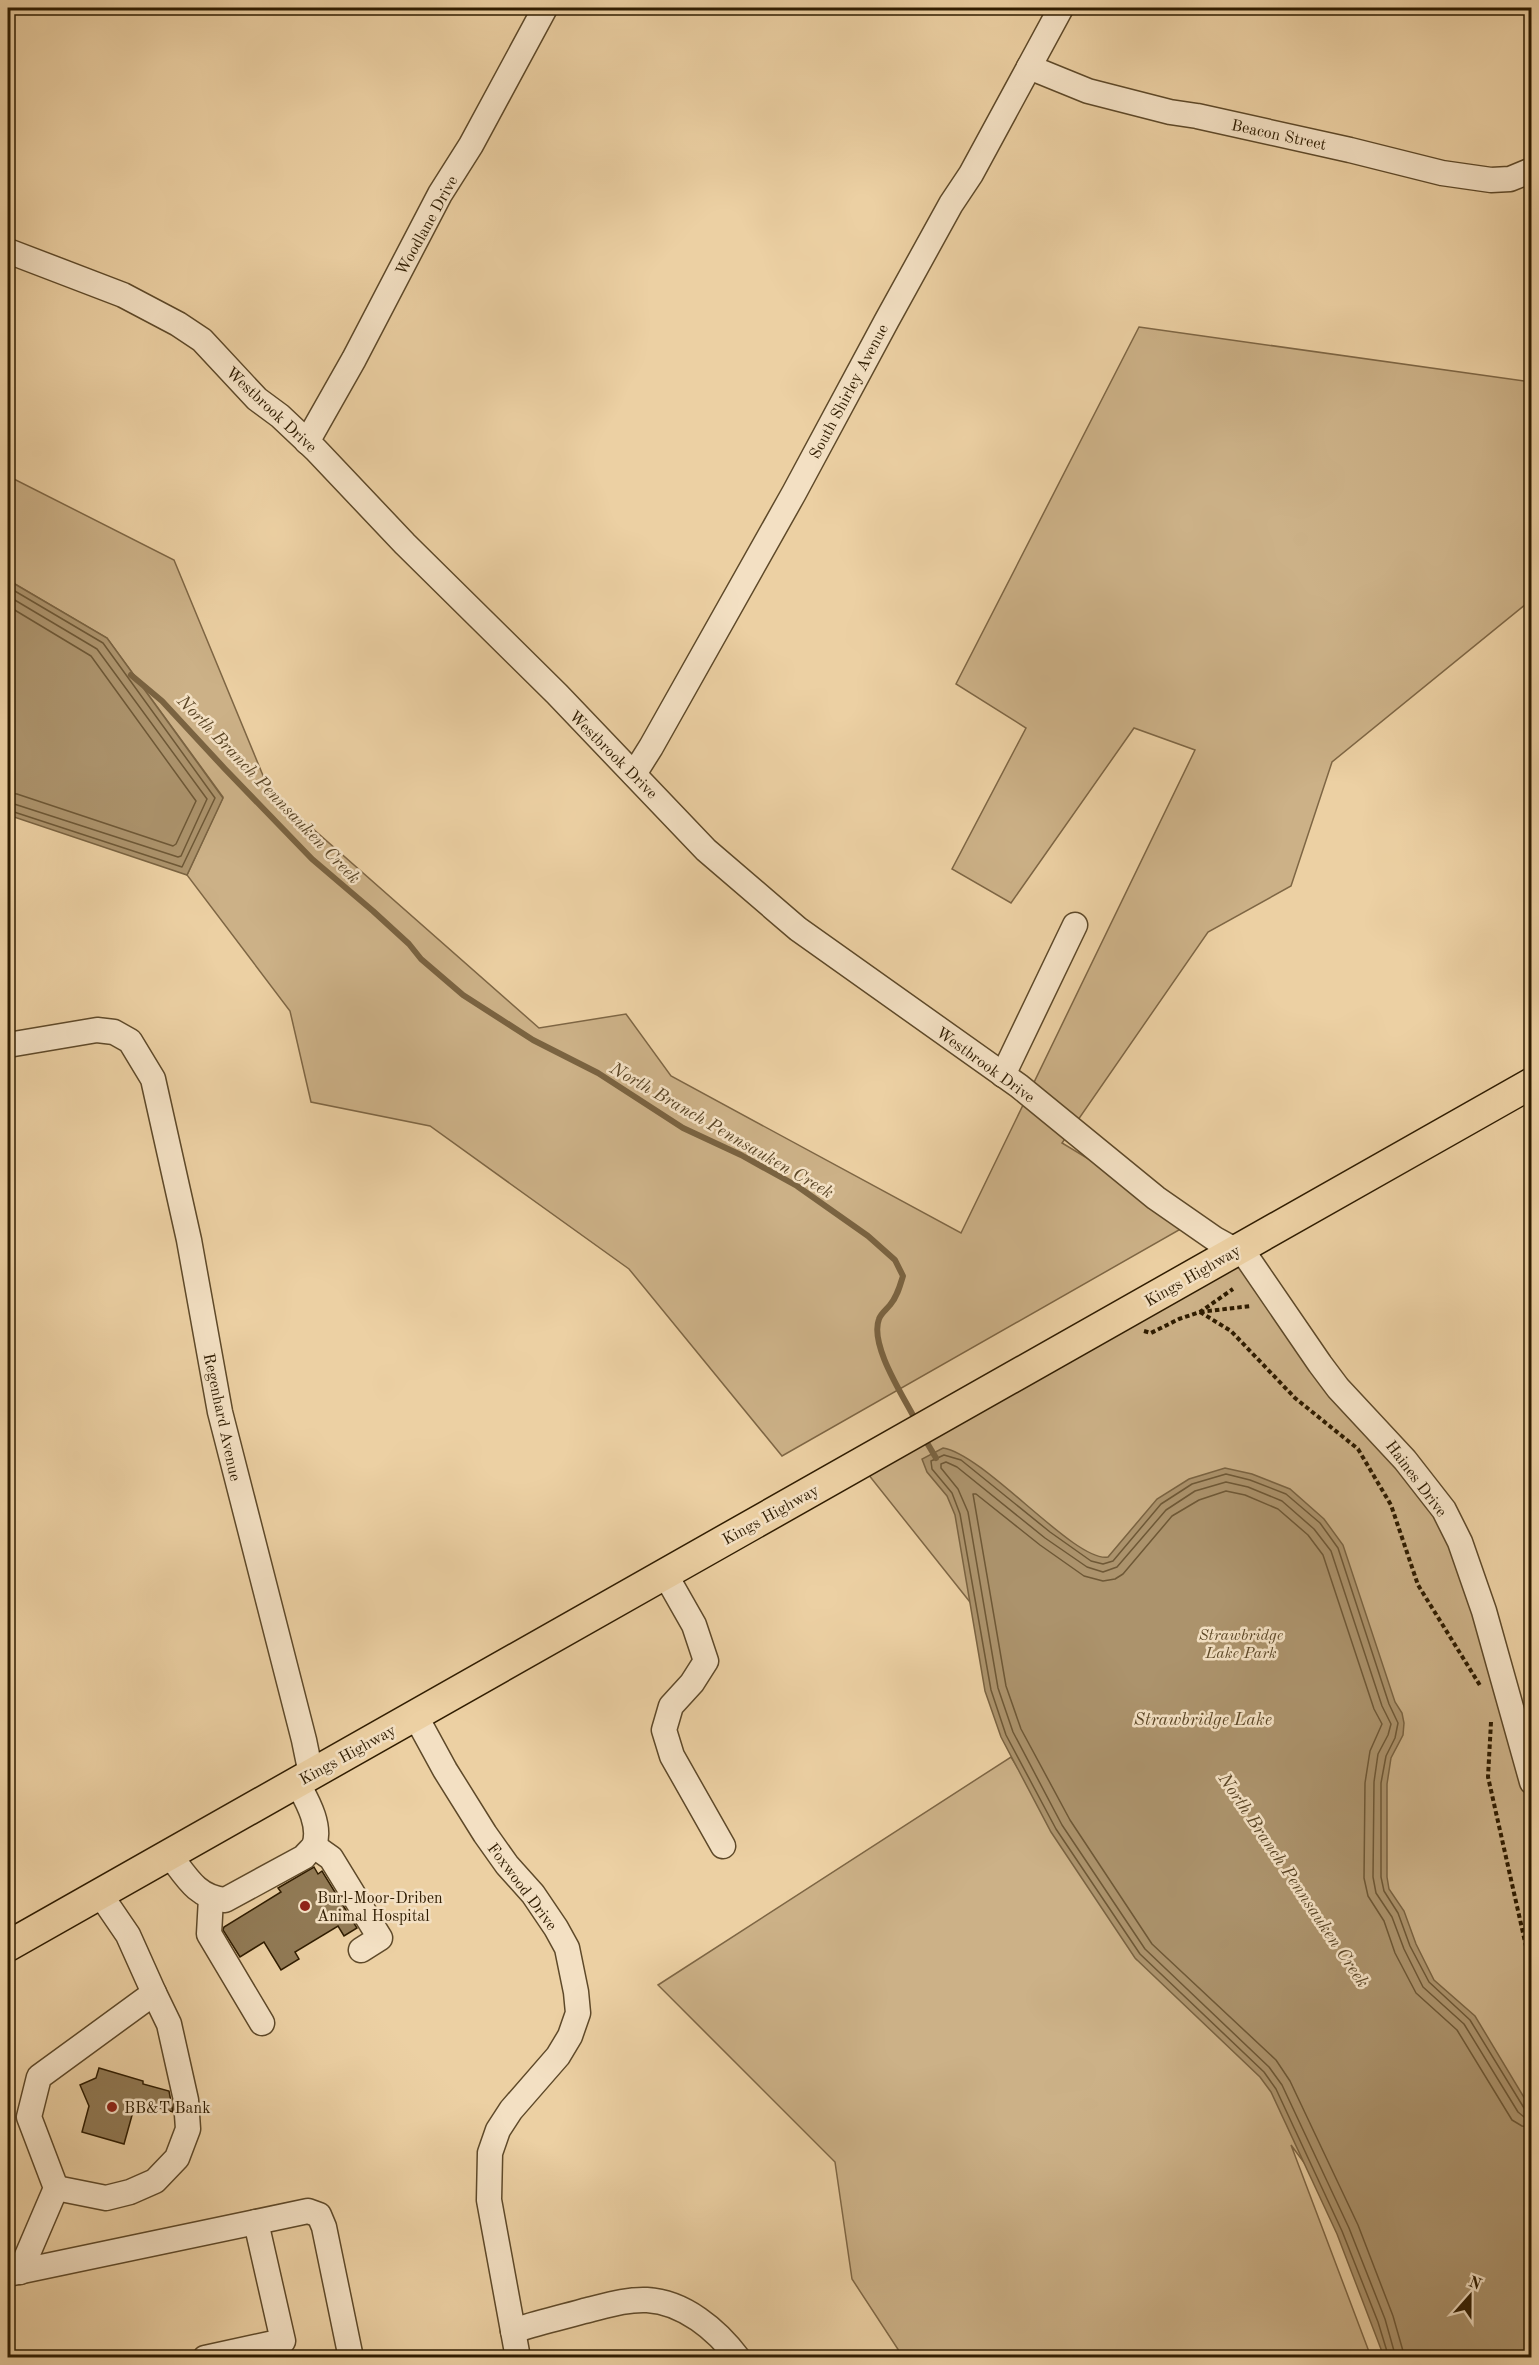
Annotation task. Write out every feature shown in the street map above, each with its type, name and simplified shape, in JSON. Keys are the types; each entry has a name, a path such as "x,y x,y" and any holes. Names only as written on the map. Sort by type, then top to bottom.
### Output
{"main road":[{"name":"Kings Highway","path":"8,1946 1532,1083"}],"street":[{"name":"Woodlane Drive","path":"307,441 365,339 440,194 471,145 545,8"},
{"name":"South Shirley Avenue","path":"634,774 794,493 886,320 951,204 971,174 985,143 1060,8"},
{"name":"Beacon Street","path":"1029,67 1088,91 1170,112 1350,150 1442,173 1491,180 1510,179 1532,170"},
{"name":"Westbrook Drive","path":"8,251 123,295 178,324 202,340 257,399 307,441 662,802 691,836 798,929 1004,1075 1156,1198 1215,1239 1237,1249"},
{"path":"1004,1075 1075,925"},
{"name":"Regenhard Avenue","path":"8,1045 97,1030 114,1032 130,1041 155,1086 189,1240 220,1412 304,1740 304,1778 316,1831 314,1846"},
{"name":"Haines Drive","path":"1237,1249 1246,1256 1338,1388 1405,1460 1444,1510 1460,1542 1484,1611 1532,1782"},
{"path":"665,1574 694,1625 706,1661 692,1683 671,1706 664,1730 672,1756 723,1846"},
{"name":"Foxwood Drive","path":"415,1715 445,1770 485,1834 507,1865 533,1894 556,1928 567,1948 576,1992 578,2013 570,2036 558,2056 511,2110 498,2130 490,2153 489,2200 518,2358"},
{"path":"169,1854 199,1891 211,1898 225,1900 304,1857 314,1846 331,1858 380,1938 361,1950"},
{"path":"56,2188 106,2198 155,2181 177,2158 188,2129 186,2100 169,2025 128,1935 100,1894"},
{"path":"211,1898 208,1934 262,2023"},
{"path":"14,2273 56,2188 29,2117 39,2077 154,1993"},
{"path":"14,2273 308,2211 319,2215 324,2227 351,2358"},
{"path":"205,2358 285,2349 256,2222"},
{"path":"513,2331 605,2306 649,2300 672,2306 694,2316 713,2330 738,2358"}],"path":[{"path":"1200,1312 1233,1289"},
{"path":"1144,1331 1151,1333 1179,1319 1200,1312 1251,1306"},
{"path":"1200,1312 1231,1331 1295,1398 1358,1449 1391,1505 1418,1585 1483,1691"},
{"path":"1488,1713 1491,1724 1488,1777 1532,1973"}],"green space":[{"path":"1139,327 1531,382 1531,609 1526,604 1332,762 1291,886 1208,932 1062,1143 1193,1222 782,1456 629,1269 430,1126 311,1102 290,1011 187,875 223,797 107,638 8,580 8,476 174,560 269,790 539,1028 626,1014 671,1076 961,1233 1195,750 1134,728 1011,903 952,869 1026,728 956,684"},
{"name":"Strawbridge Lake Park","path":"1246,1256 1460,1542 1531,1793 1531,2357 1334,2203 1291,2145 1371,2357 903,2357 852,2279 835,2162 658,1985 1011,1757 1137,1960 1001,1641 860,1464"}],"water":[{"path":"8,580 107,638 223,798 187,875 8,815"},
{"name":"Strawbridge Lake","path":"943,1448 961,1455 982,1469 1053,1527 1093,1554 1108,1557 1157,1499 1189,1479 1225,1468 1252,1474 1290,1489 1324,1519 1343,1545 1404,1723 1403,1735 1391,1758 1387,1784 1389,1889 1404,1911 1416,1944 1434,1980 1475,2016 1531,2109 1531,2357 1384,2357 1337,2234 1271,2092 1260,2077 1135,1958 1051,1832 1001,1737 985,1691 955,1515 947,1496 927,1472 922,1459"}],"building":[{"name":"Burl-Moor-Driben Animal Hospital","path":"314,1867 318,1874 322,1871 357,1928 344,1936 338,1926 295,1952 299,1959 281,1970 264,1942 240,1957 223,1930 224,1927 281,1892 278,1888"},
{"name":"BB&T Bank","path":"99,2068 169,2091 173,2112 136,2101 124,2144 82,2132 89,2106 80,2085 96,2078"}],"waterway":[{"name":"North Branch Pennsauken Creek","path":"131,675 162,701 312,859 373,911 409,944 421,959 463,995 533,1040 598,1073 683,1128 741,1155 797,1186 868,1236 895,1260 903,1276 895,1298 879,1319 877,1330 889,1371 916,1421"},
{"name":"North Branch Pennsauken Creek","path":"923,1436 936,1458"}],"place":[{"name":"Burl-Moor-Driben Animal Hospital","path":"305,1906"},
{"name":"BB&T Bank","path":"112,2107"}]}
